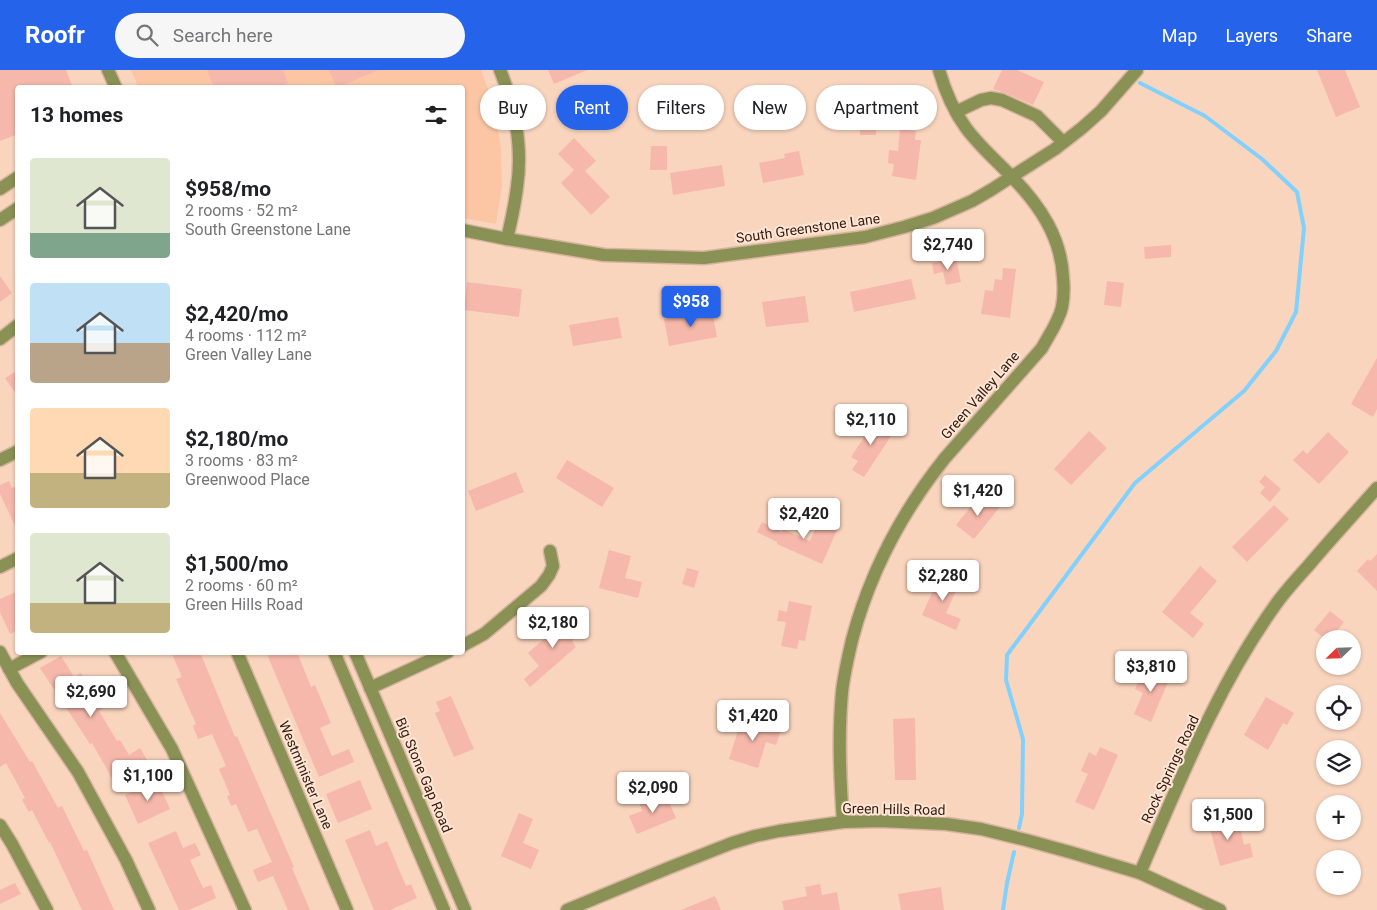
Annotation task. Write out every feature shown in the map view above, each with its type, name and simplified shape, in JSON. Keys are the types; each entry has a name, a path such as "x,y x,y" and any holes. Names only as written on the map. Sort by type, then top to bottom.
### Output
{"street":[{"path":"108,70 115,85"},
{"path":"500,70 514,110 518,135 518,186 507,240"},
{"name":"Green Valley Lane","path":"843,822 839,759 842,690 857,622 880,559 901,520 930,476 1042,348 1054,328 1062,308 1064,287 1063,265 1057,243 1049,225 1037,205 966,128 956,112 938,70"},
{"name":"South Greenstone Lane","path":"465,231 507,240 604,255 704,258 865,237 933,218 972,201 1013,177 1063,142 1100,111 1137,70"},
{"path":"956,112 981,100 991,98 1002,100 1037,116 1063,142"},
{"path":"0,189 15,179"},
{"path":"0,220 15,210"},
{"path":"0,339 15,327"},
{"path":"0,460 15,452"},
{"name":"Rock Springs Road","path":"1140,873 1206,725 1250,643 1280,599 1377,488"},
{"path":"465,644 484,634 541,586 553,566 550,551"},
{"path":"0,567 15,560"},
{"path":"0,652 17,684 78,772 126,860 149,910"},
{"path":"9,669 36,655"},
{"path":"117,655 172,749 245,910"},
{"name":"Westminister Lane","path":"238,655 347,910"},
{"path":"335,655 444,910"},
{"name":"Big Stone Gap Road","path":"357,655 465,910"},
{"path":"370,688 442,655"},
{"name":"Green Hills Road","path":"568,910 747,838 779,831 843,822 912,822 981,829 1074,853 1140,873 1220,910"},
{"path":"0,825 47,910"}],"shaded area":[{"path":"131,70 481,70 487,85 480,85 480,130 498,130 501,148 502,186 496,224 465,218 465,85 137,85"}],"building":[{"path":"0,70 66,70 72,85 15,85 15,135 0,141"},
{"path":"207,70 283,70 288,83 284,85 213,85"},
{"path":"329,70 378,70 344,85 336,85"},
{"path":"548,70 587,70 554,84"},
{"path":"1002,70 1017,70 1044,82 1033,105 993,89"},
{"path":"1317,70 1345,70 1360,107 1336,117"},
{"path":"860,130 876,130 876,135 860,135"},
{"path":"900,130 916,131 915,140 921,140 916,180 892,176 894,164 888,163 889,150 898,151"},
{"path":"574,138 596,161 585,171 610,197 591,215 561,183 574,170 558,154"},
{"path":"651,146 667,146 667,170 650,170"},
{"path":"799,151 804,175 763,183 759,163 785,158 784,154"},
{"path":"722,165 725,186 673,195 670,173"},
{"path":"1171,245 1171,257 1145,259 1144,247"},
{"path":"956,258 961,282 946,285 943,272 934,274 932,263"},
{"path":"1003,268 1016,269 1010,318 981,314 985,290 993,291 995,279 1002,280"},
{"path":"0,276 12,293 0,302"},
{"path":"911,279 916,299 854,312 850,292"},
{"path":"1107,281 1124,283 1121,307 1104,305"},
{"path":"467,282 522,289 519,317 465,310"},
{"path":"805,296 809,322 766,327 762,302"},
{"path":"712,310 717,337 669,346 664,319"},
{"path":"618,317 622,338 573,346 569,325"},
{"path":"1377,358 1377,409 1373,417 1351,404"},
{"path":"15,372 15,393 5,378"},
{"path":"880,413 891,421 884,431 891,436 864,477 852,470 858,461 851,457"},
{"path":"1089,431 1107,448 1071,485 1054,469"},
{"path":"1328,432 1349,452 1319,484 1293,460 1303,450 1307,454"},
{"path":"567,460 614,488 602,507 556,478"},
{"path":"516,472 524,492 476,511 468,491"},
{"path":"1265,475 1281,489 1270,502 1260,493 1265,487 1259,482"},
{"path":"9,481 12,488 15,487 15,526 0,494 0,485"},
{"path":"981,494 999,508 974,539 956,525"},
{"path":"1274,505 1289,519 1247,562 1232,547"},
{"path":"819,520 838,528 822,564 777,544 777,542 757,532 762,522 782,532 783,529 810,541"},
{"path":"609,550 631,556 625,578 642,582 638,598 599,588"},
{"path":"1377,554 1377,591 1357,571 1368,559 1370,561"},
{"path":"1200,566 1217,581 1190,613 1204,624 1193,638 1162,612"},
{"path":"687,568 699,571 694,588 682,584"},
{"path":"941,573 960,582 946,613 961,619 956,630 922,615"},
{"path":"15,592 15,632 10,634 0,612 0,599"},
{"path":"789,601 812,606 805,641 799,640 797,649 781,646 786,622 777,621 779,610 787,612"},
{"path":"1330,611 1344,622 1337,630 1316,630 1316,632 1314,630"},
{"path":"570,616 583,631 572,641 576,647 530,687 524,679 539,666 528,653"},
{"path":"172,655 201,655 235,737 237,736 294,867 292,868 310,910 288,910 273,876 258,882 253,870 272,862 257,829 248,832 236,804 231,806 227,796 230,795 219,769 226,766 212,734 198,739 193,726 196,724 176,679 182,677"},
{"path":"267,655 298,655 311,687 315,685 331,723 320,728 332,756 349,749 354,762 319,777"},
{"path":"61,656 74,677 81,673 103,708 99,711 117,741 120,740 129,755 140,748 147,760 113,780 92,743 90,744 40,668"},
{"path":"1152,667 1171,675 1151,722 1134,714 1143,693 1135,689 1139,680 1145,683"},
{"path":"451,696 474,749 454,757 435,713 440,711 436,702"},
{"path":"1266,697 1294,713 1287,725 1283,723 1268,750 1244,735"},
{"path":"0,713 30,762 32,761 58,808 62,806 84,851 87,850 114,910 82,910 50,842 32,810 29,812 22,800 25,798 6,763 0,767"},
{"path":"742,718 781,730 776,745 766,742 758,768 729,759"},
{"path":"915,718 916,780 895,780 893,719"},
{"path":"1100,747 1118,755 1094,810 1075,802 1088,774 1081,771 1089,752 1096,756"},
{"path":"157,780 170,809 138,824 125,795"},
{"path":"360,780 372,809 338,823 326,794"},
{"path":"665,793 676,818 637,834 629,816 642,811 640,804"},
{"path":"519,813 533,819 523,843 539,850 531,869 501,856"},
{"path":"1227,813 1232,830 1240,828 1244,845 1250,843 1253,857 1220,866 1207,818"},
{"path":"370,830 376,846 387,841 406,886 411,884 417,898 390,910 374,910 345,840"},
{"path":"176,831 183,848 195,843 201,855 190,860 203,888 211,885 216,898 189,910 179,910 148,843"},
{"path":"15,883 21,894 0,904 0,890"},
{"path":"820,884 822,895 837,892 840,910 784,910 782,901 807,896 805,887"},
{"path":"941,887 944,910 901,910 898,894"},
{"path":"715,896 721,910 681,910"}],"waterway":[{"path":"1019,828 1022,814 1023,739 1006,680 1007,655 1135,483 1244,391 1276,351 1296,312 1304,228 1297,192 1262,159 1205,116 1140,83"},
{"path":"1003,910 1014,852"}]}
